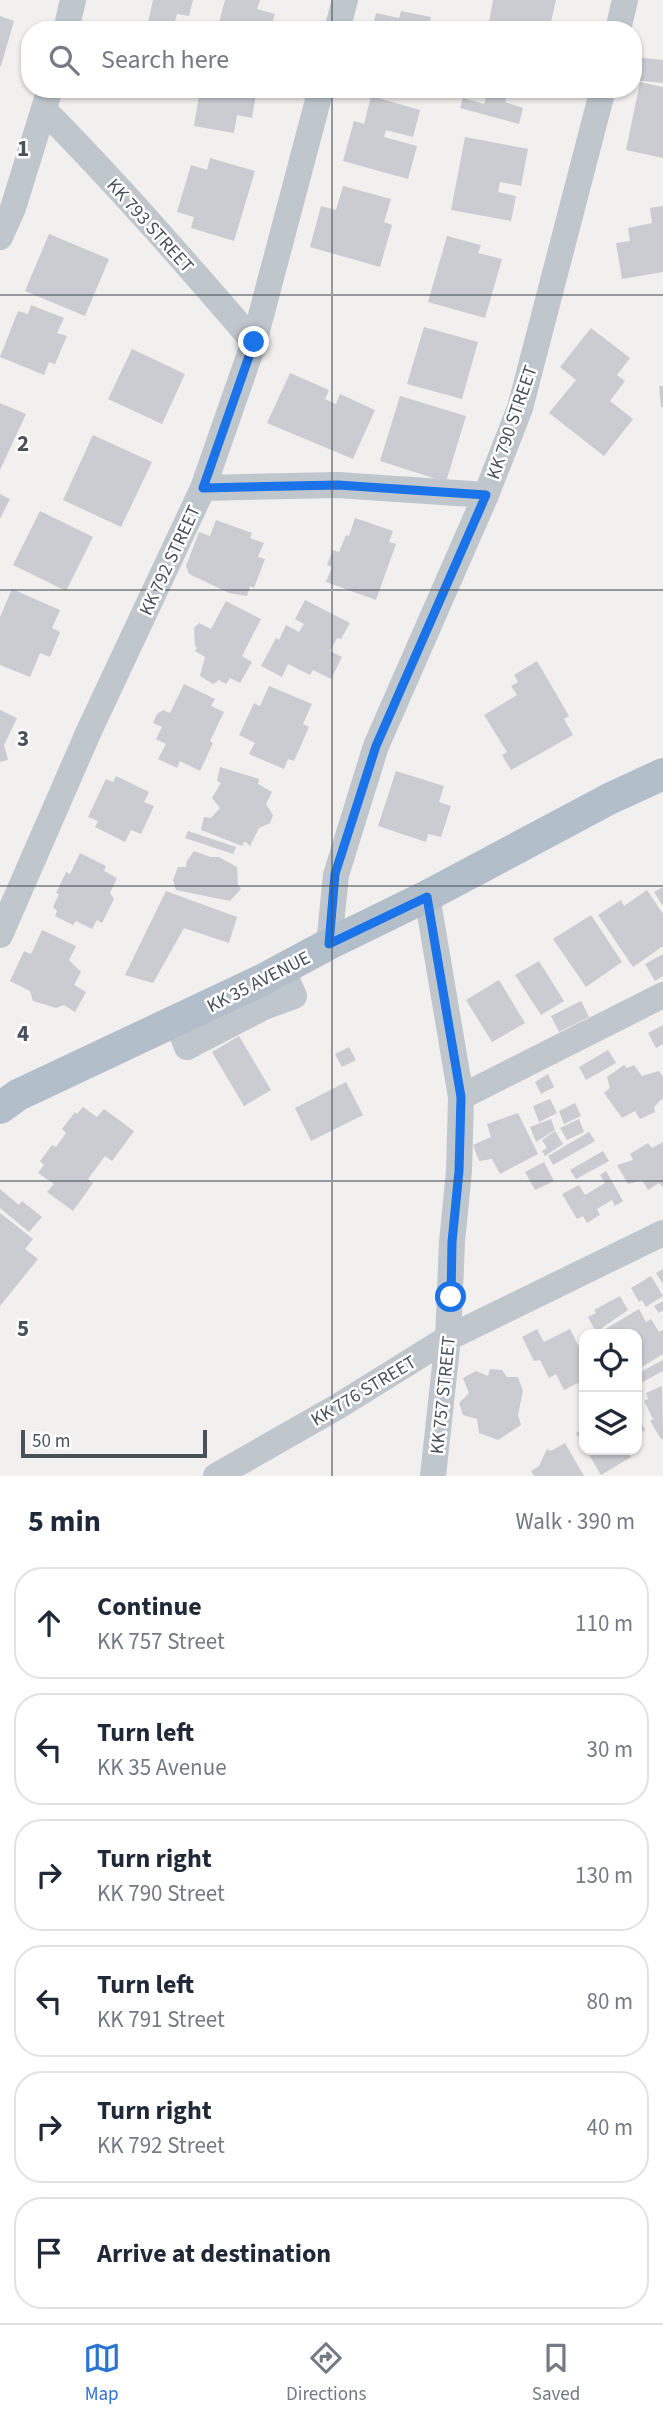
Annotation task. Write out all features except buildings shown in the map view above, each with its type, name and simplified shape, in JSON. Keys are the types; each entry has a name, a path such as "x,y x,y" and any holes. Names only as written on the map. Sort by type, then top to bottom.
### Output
{"main road":[{"name":"KK 35 AVENUE","path":"0,1108 18,1095 177,1021 427,897 609,799 663,774"}],"street":[{"path":"68,21 73,0"},
{"path":"339,21 345,0"},
{"path":"620,21 625,0"},
{"name":"KK 792 STREET","path":"0,934 89,731 203,488 254,342 319,98"},
{"name":"KK 790 STREET","path":"329,944 335,874 376,746 486,495 520,408 601,98"},
{"path":"0,237 13,208 47,100"},
{"name":"KK 793 STREET","path":"47,100 98,165 254,342"},
{"path":"203,488 338,485 486,495"},
{"name":"KK 757 STREET","path":"427,897 461,1097 448,1338 433,1476"},
{"path":"461,1097 663,995"},
{"name":"KK 776 STREET","path":"216,1476 337,1407 448,1338 663,1233"}],"route":[{"path":"254,342 203,488 338,485 486,495 376,746 335,874 329,944 427,897 461,1097 451,1297"}]}
